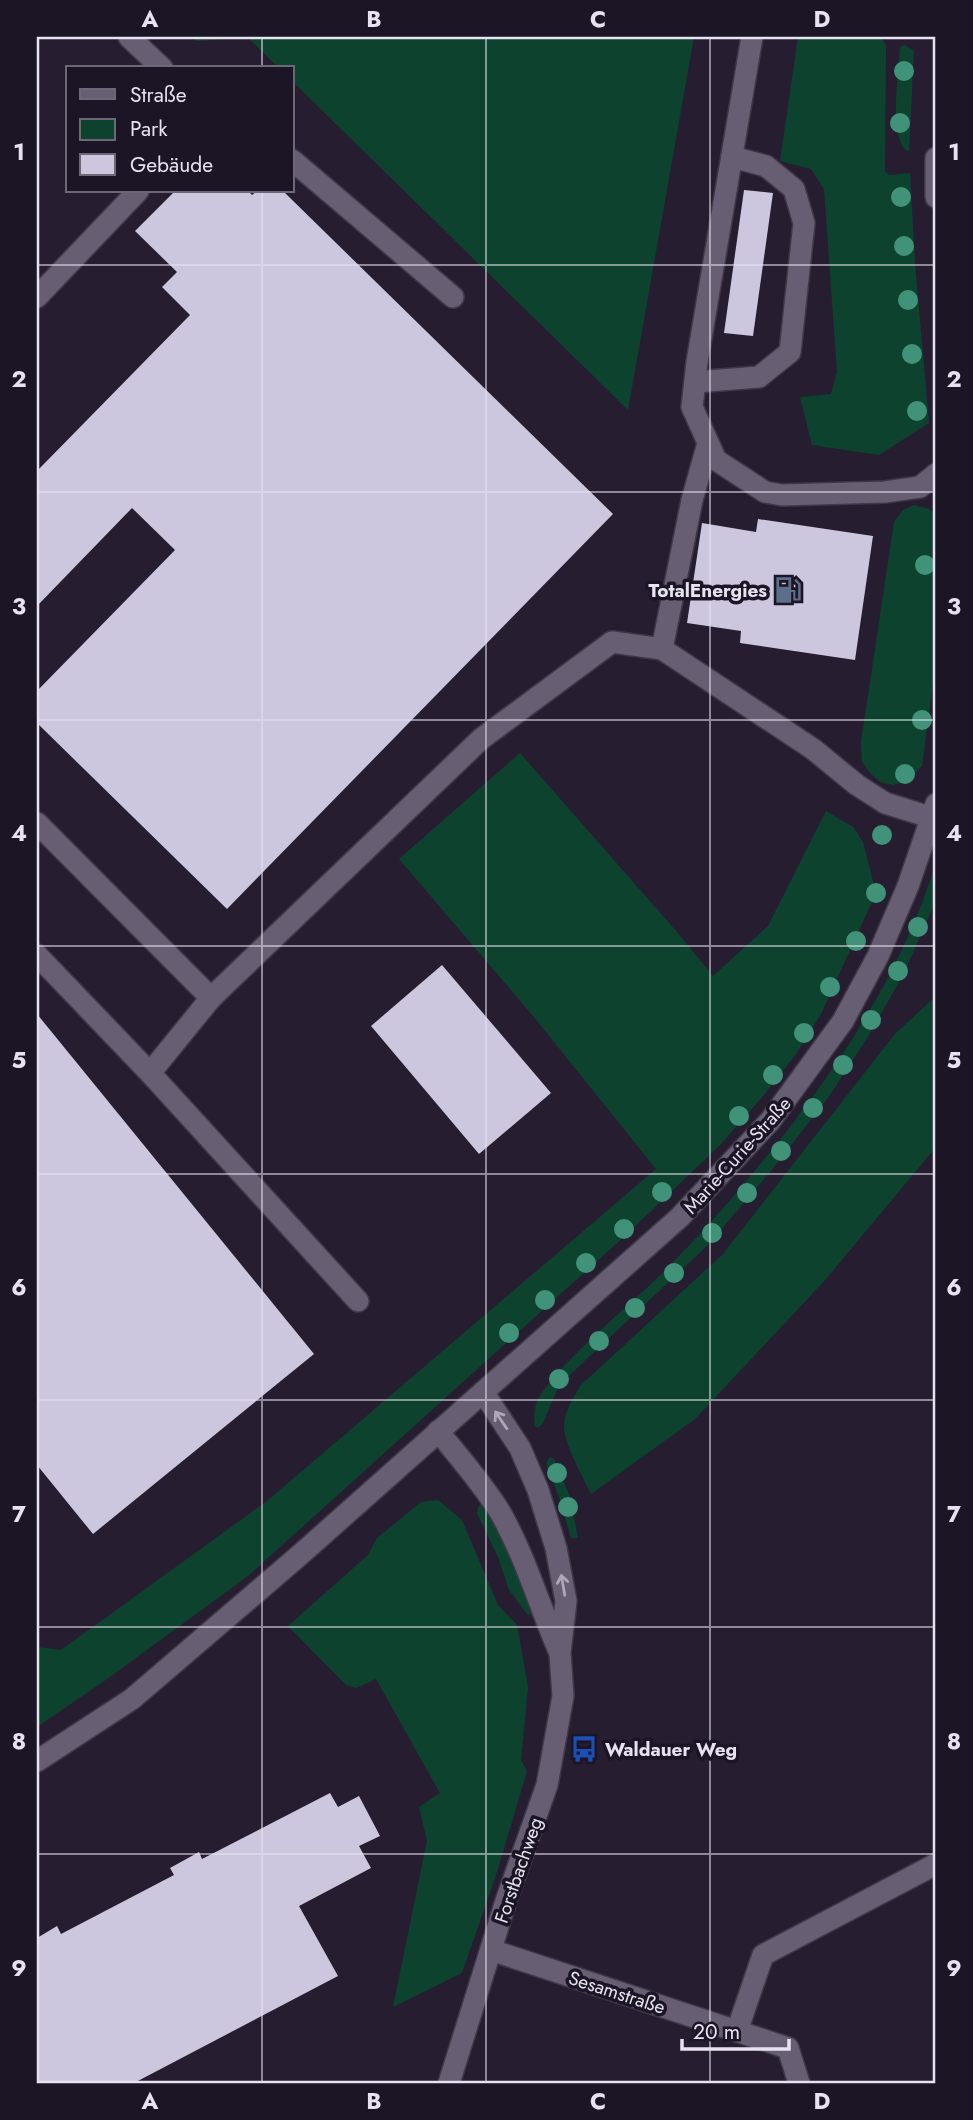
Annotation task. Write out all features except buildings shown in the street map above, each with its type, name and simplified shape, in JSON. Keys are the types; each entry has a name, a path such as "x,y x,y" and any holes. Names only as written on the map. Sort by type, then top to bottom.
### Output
{"street":[{"path":"129,37 160,66"},
{"path":"752,37 692,407 716,460 765,492 782,495 885,492 920,487 936,474"},
{"path":"695,382 759,377 790,352 804,223 794,189 766,166 732,157"},
{"path":"936,158 936,197"},
{"path":"294,162 453,297"},
{"path":"37,297 137,192"},
{"path":"662,649 692,500 708,443"},
{"path":"150,1073 212,998 481,739 612,642 662,649 813,749 857,785 886,803 935,811"},
{"name":"Marie-Curie-Straße","path":"438,1431 680,1217 771,1121 843,1021 878,956 935,811"},
{"path":"37,823 212,998"},
{"path":"37,955 150,1073 358,1301"},
{"name":"Forstbachweg","path":"449,2083 547,1785 563,1696 560,1653 566,1601 556,1548 538,1490 520,1448 483,1392"},
{"path":"37,1761 131,1699 301,1555 438,1431"},
{"name":"Forstbachweg","path":"438,1431 500,1512 526,1564 542,1613 560,1653"},
{"path":"737,2031 762,1955 936,1864"},
{"name":"Sesamstraße","path":"491,1950 788,2048 799,2083"}],"green space":[{"path":"192,37 694,37 628,410 294,83 294,66 277,66 248,38 196,41"},
{"path":"798,37 881,37 886,46 885,171 889,175 910,173 929,423 879,455 812,445 800,397 831,394 837,372 824,189 811,169 780,161"},
{"path":"905,45 914,51 909,151 905,150 900,140 896,115 900,47"},
{"path":"914,505 929,509 936,515 936,662 922,766 908,781 893,785 880,782 870,773 862,762 861,742 894,522 903,510"},
{"path":"520,753 713,976 768,926 826,811 853,827 863,842 876,893 821,1014 796,1054 720,1145 627,1234 248,1576 37,1727 37,1647 61,1650 267,1501 656,1169 533,1016 399,859"},
{"path":"936,862 936,900 904,973 869,1035 830,1095 771,1171 707,1246 559,1385 543,1423 538,1428 535,1426 536,1405 554,1378 702,1232 804,1109 850,1043 890,974 923,901"},
{"path":"936,996 936,1147 826,1279 695,1419 591,1494 571,1452 564,1427 567,1411 580,1386 723,1254 895,1034"},
{"path":"550,1457 554,1459 570,1497 578,1538 571,1538 546,1463"},
{"path":"438,1500 462,1520 498,1605 517,1625 528,1687 521,1760 527,1771 497,1872 462,1973 393,2007 427,1841 419,1807 440,1793 376,1679 356,1688 346,1685 288,1626 368,1555 377,1538 421,1502"},
{"path":"481,1504 505,1542 531,1614 528,1615 509,1590 498,1557 477,1513"}],"place":[{"name":"TotalEnergies","path":"788,590"},
{"name":"Waldauer Weg","path":"584,1749"}]}
